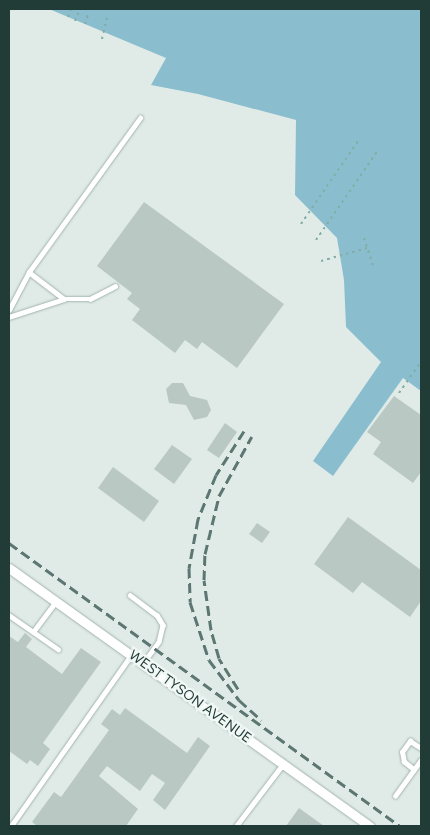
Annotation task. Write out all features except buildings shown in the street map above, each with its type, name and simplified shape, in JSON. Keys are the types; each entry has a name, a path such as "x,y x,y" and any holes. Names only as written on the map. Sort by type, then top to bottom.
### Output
{"street":[{"name":"WEST TYSON AVENUE","path":"9,568 370,826"}],"lane":[{"path":"9,310 29,272 140,118"},
{"path":"29,272 64,299"},
{"path":"9,316 64,299 90,298 115,286"},
{"path":"130,595 157,615 162,625 159,642 143,664"},
{"path":"33,632 56,601"},
{"path":"9,615 58,649"},
{"path":"11,826 131,655"},
{"path":"414,770 404,762 402,752 410,741 421,748"},
{"path":"395,796 421,760"},
{"path":"236,826 282,764"}],"path":[{"path":"68,17 71,9"},
{"path":"75,21 80,9"},
{"path":"85,24 89,12"},
{"path":"102,39 107,18"},
{"path":"300,224 360,138"},
{"path":"316,240 378,150"},
{"path":"364,238 374,268"},
{"path":"321,261 367,248"},
{"path":"399,393 421,361"}],"water":[{"path":"49,9 421,9 421,391 403,378 333,476 313,461 381,362 346,327 344,280 337,238 295,195 296,120 198,94 151,85 166,58"}],"railway":[{"path":"244,431 216,475 198,519 189,568 190,602 209,660 239,700 261,720"},
{"path":"238,689 219,658 211,630 204,580 205,554 219,496 252,436"},
{"path":"9,543 400,826"}]}
